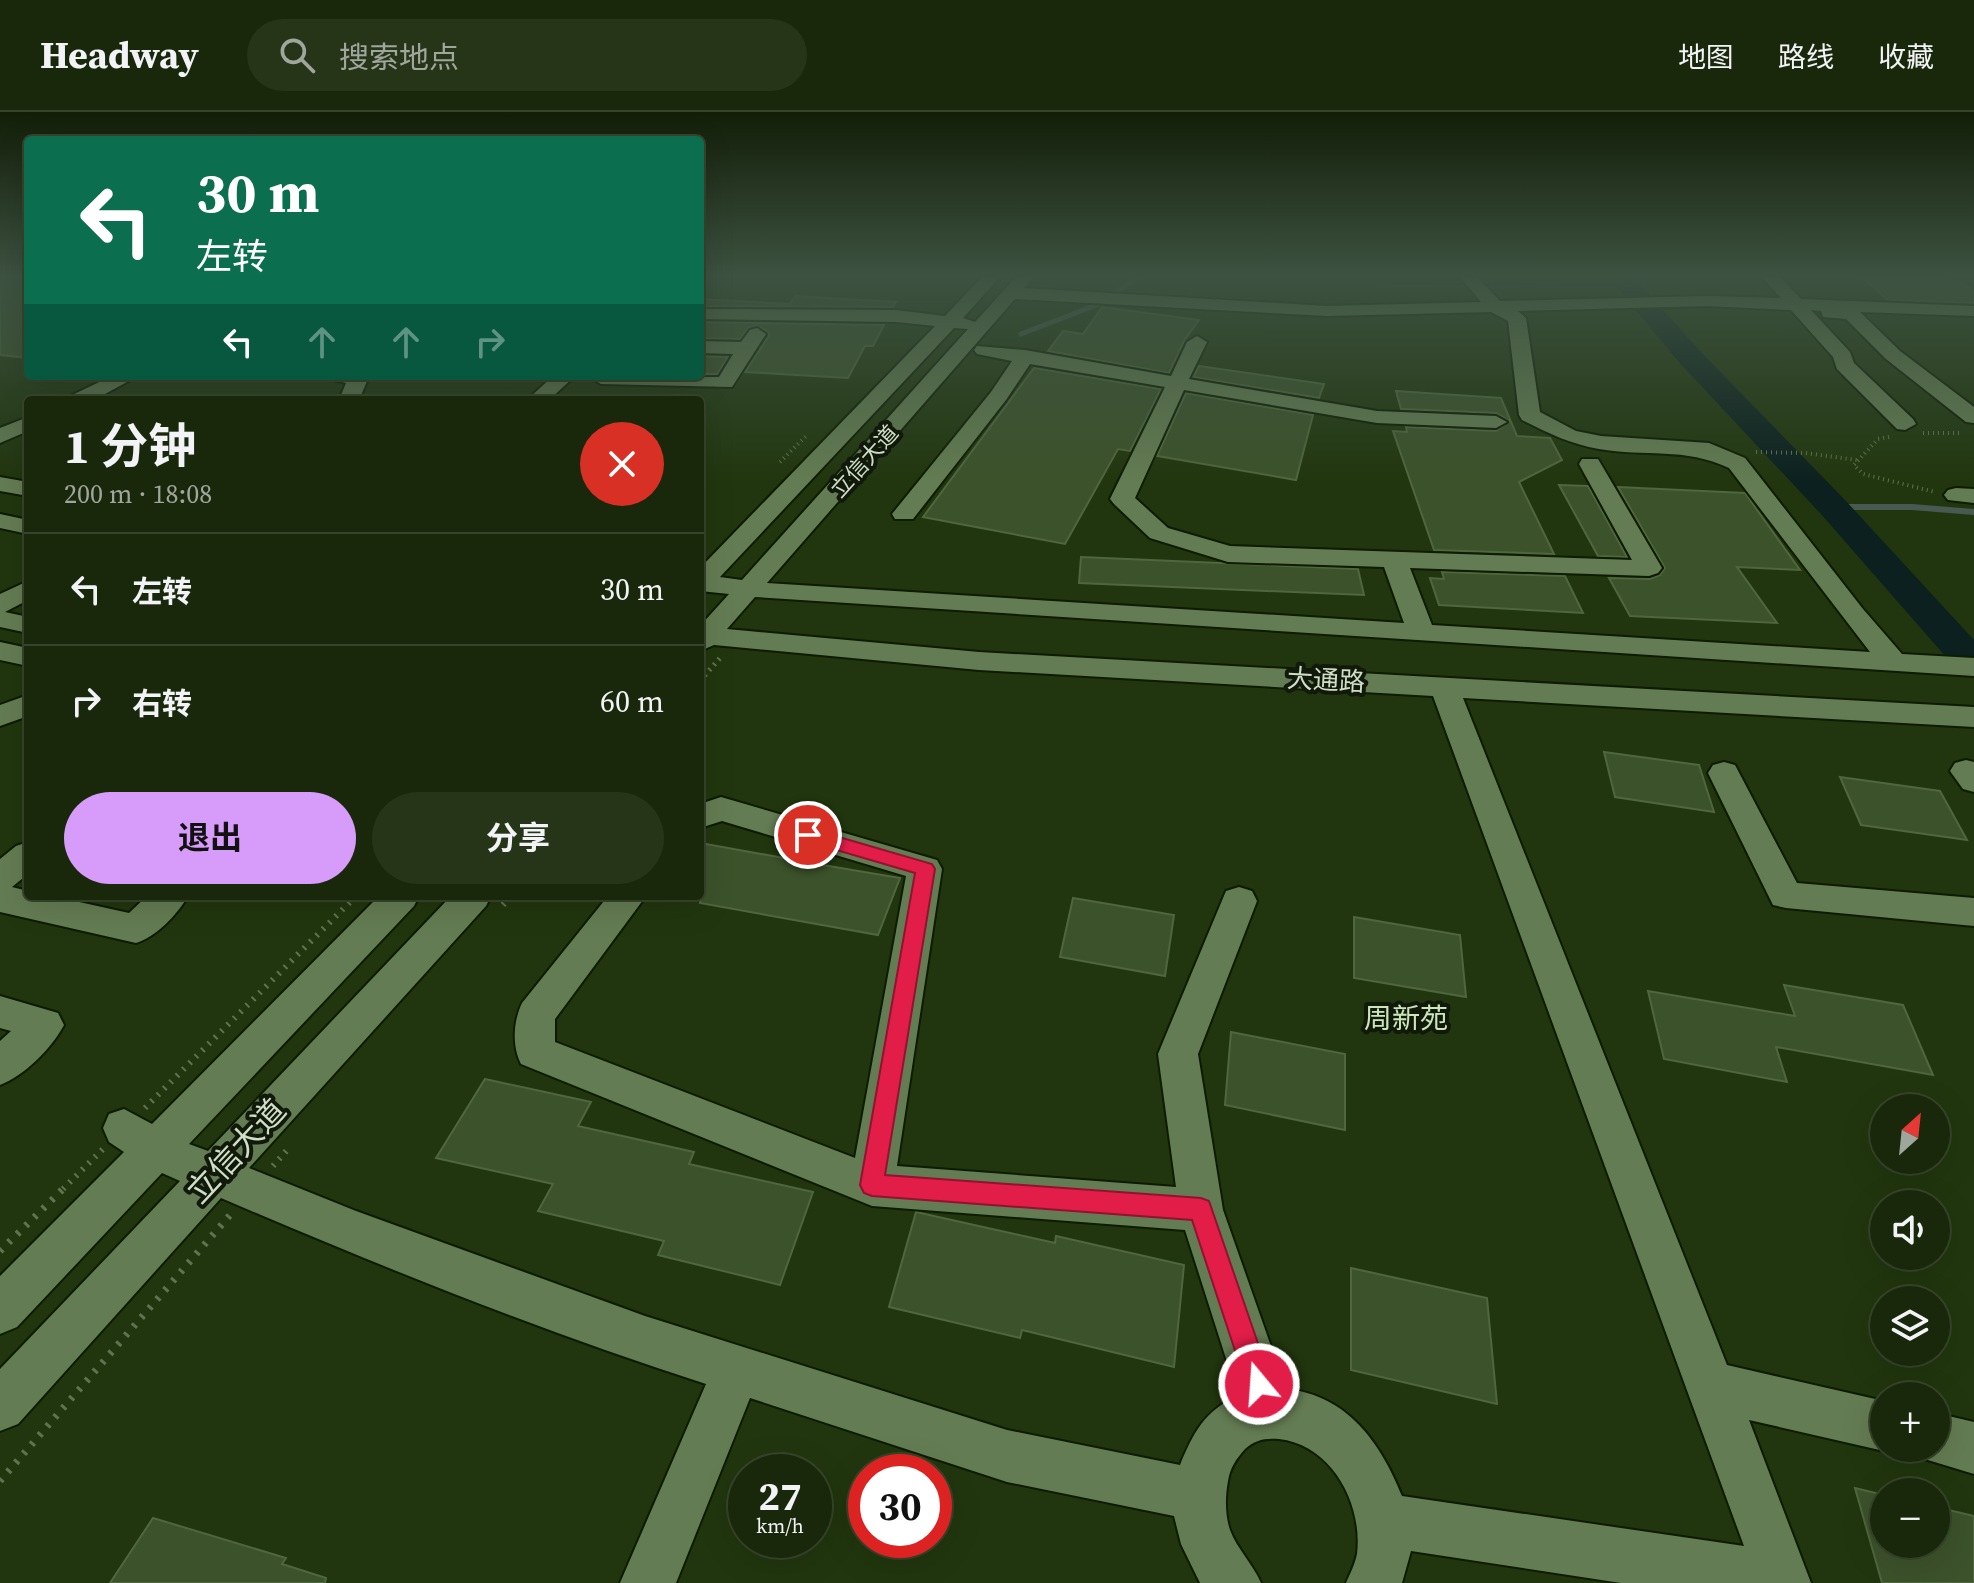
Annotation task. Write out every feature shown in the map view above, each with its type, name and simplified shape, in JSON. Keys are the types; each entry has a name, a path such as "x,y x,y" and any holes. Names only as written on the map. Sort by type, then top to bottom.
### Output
{"street":[{"name":"立信大道","path":"704,579 928,346"},
{"name":"立信大道","path":"704,636 974,346"},
{"path":"1195,346 1122,499 1159,533 1228,554 1649,568 1590,464"},
{"path":"1521,346 1530,415 1569,436 1601,443 1709,450 1737,463 1853,615 1905,663"},
{"path":"1834,346 1843,356 1844,365 1903,432"},
{"path":"1883,346 1974,417"},
{"path":"651,380 725,383 746,348 704,347"},
{"path":"984,350 1377,417 1496,422"},
{"path":"904,514 999,396 1025,356"},
{"path":"86,396 120,380"},
{"path":"542,396 560,380"},
{"path":"0,436 24,425"},
{"path":"0,484 24,488"},
{"path":"0,521 24,526"},
{"path":"1394,560 1422,634"},
{"name":"大通路","path":"704,584 748,590 1974,667"},
{"path":"0,605 24,591"},
{"path":"0,619 24,624"},
{"name":"大通路","path":"704,638 979,661 1963,716"},
{"path":"0,651 24,656"},
{"path":"1383,1520 1785,1582 1444,686"},
{"path":"0,716 24,707"},
{"path":"1724,773 1786,895 1974,912"},
{"path":"704,815 721,809 925,869 872,1185"},
{"path":"0,898 136,929 166,900"},
{"name":"立信大道","path":"0,1310 140,1139 397,900"},
{"name":"立信大道","path":"0,1406 469,900"},
{"path":"625,900 536,1015 535,1052 872,1185 1201,1210"},
{"path":"1239,901 1178,1054 1201,1210 1269,1413"},
{"path":"0,1012 44,1025 0,1067"},
{"path":"140,1139 356,1233 645,1340 1007,1456 1199,1495"},
{"path":"648,1583 737,1369"},
{"path":"1709,1386 1870,1423"},
{"path":"1233,1583 1216,1561 1202,1527 1199,1495 1204,1464 1219,1438 1241,1421 1269,1413 1299,1416 1328,1430 1354,1454 1373,1485 1383,1520 1384,1556 1374,1583"},
{"path":"1950,1442 1974,1448"}],"path":[{"path":"1965,496 1863,474 1854,465 1878,439 1903,432 1974,433"},
{"path":"1753,452 1805,453 1858,460"},
{"path":"0,1251 140,1139 352,900"}],"building":[{"path":"0,346 24,346 24,358 0,355"},
{"path":"763,346 873,346 865,346 848,378 745,372"},
{"path":"1052,346 1182,346 1169,373 1048,351"},
{"path":"704,356 728,357 717,374 704,374"},
{"path":"1199,366 1324,384 1319,398 1193,377"},
{"path":"1034,368 1161,389 1130,451 1118,449 1065,544 923,517"},
{"path":"1396,391 1501,398 1517,436 1550,438 1562,460 1519,482 1554,554 1434,550 1393,431 1407,432 1406,427 1496,431 1510,421 1496,413 1401,409"},
{"path":"1186,393 1313,415 1296,480 1157,456"},
{"path":"1559,485 1588,486 1627,557 1598,556"},
{"path":"1618,487 1745,493 1800,570 1737,567 1777,623 1630,616 1609,578 1650,579 1660,575 1665,568"},
{"path":"1081,557 1358,569 1364,595 1079,583"},
{"path":"1442,572 1565,576 1583,613 1439,605 1430,578 1444,579"},
{"path":"1604,752 1699,765 1714,812 1615,797"},
{"path":"1840,777 1940,791 1967,840 1861,825"},
{"path":"706,844 900,878 878,935 700,903 704,900"},
{"path":"1073,898 1174,915 1165,976 1060,957"},
{"path":"1354,917 1460,935 1466,997 1354,978"},
{"path":"1784,985 1903,1005 1933,1075 1776,1047 1787,1082 1664,1059 1648,991 1795,1016"},
{"path":"1231,1032 1345,1054 1345,1130 1225,1105"},
{"path":"485,1079 591,1102 578,1126 694,1152 689,1164 813,1192 780,1285 658,1255 664,1241 538,1211 553,1184 436,1158"},
{"path":"916,1212 1055,1243 1056,1236 1184,1265 1174,1367 1022,1330 1020,1338 889,1307"},
{"path":"1351,1268 1487,1298 1497,1404 1351,1370"},
{"path":"1855,1488 1870,1492 1870,1541"},
{"path":"1950,1510 1974,1516 1974,1583 1882,1583 1875,1558 1950,1558"},
{"path":"153,1518 286,1558 282,1564 326,1578 325,1583 110,1583"}],"waterway":[{"path":"1680,346 1833,507 1974,664"},
{"path":"1833,507 1912,507 1974,512"}],"district":[{"name":"周新苑","path":"1406,1018"}],"route":[{"path":"808,835 925,869 872,1185 1201,1210 1259,1384"}]}
